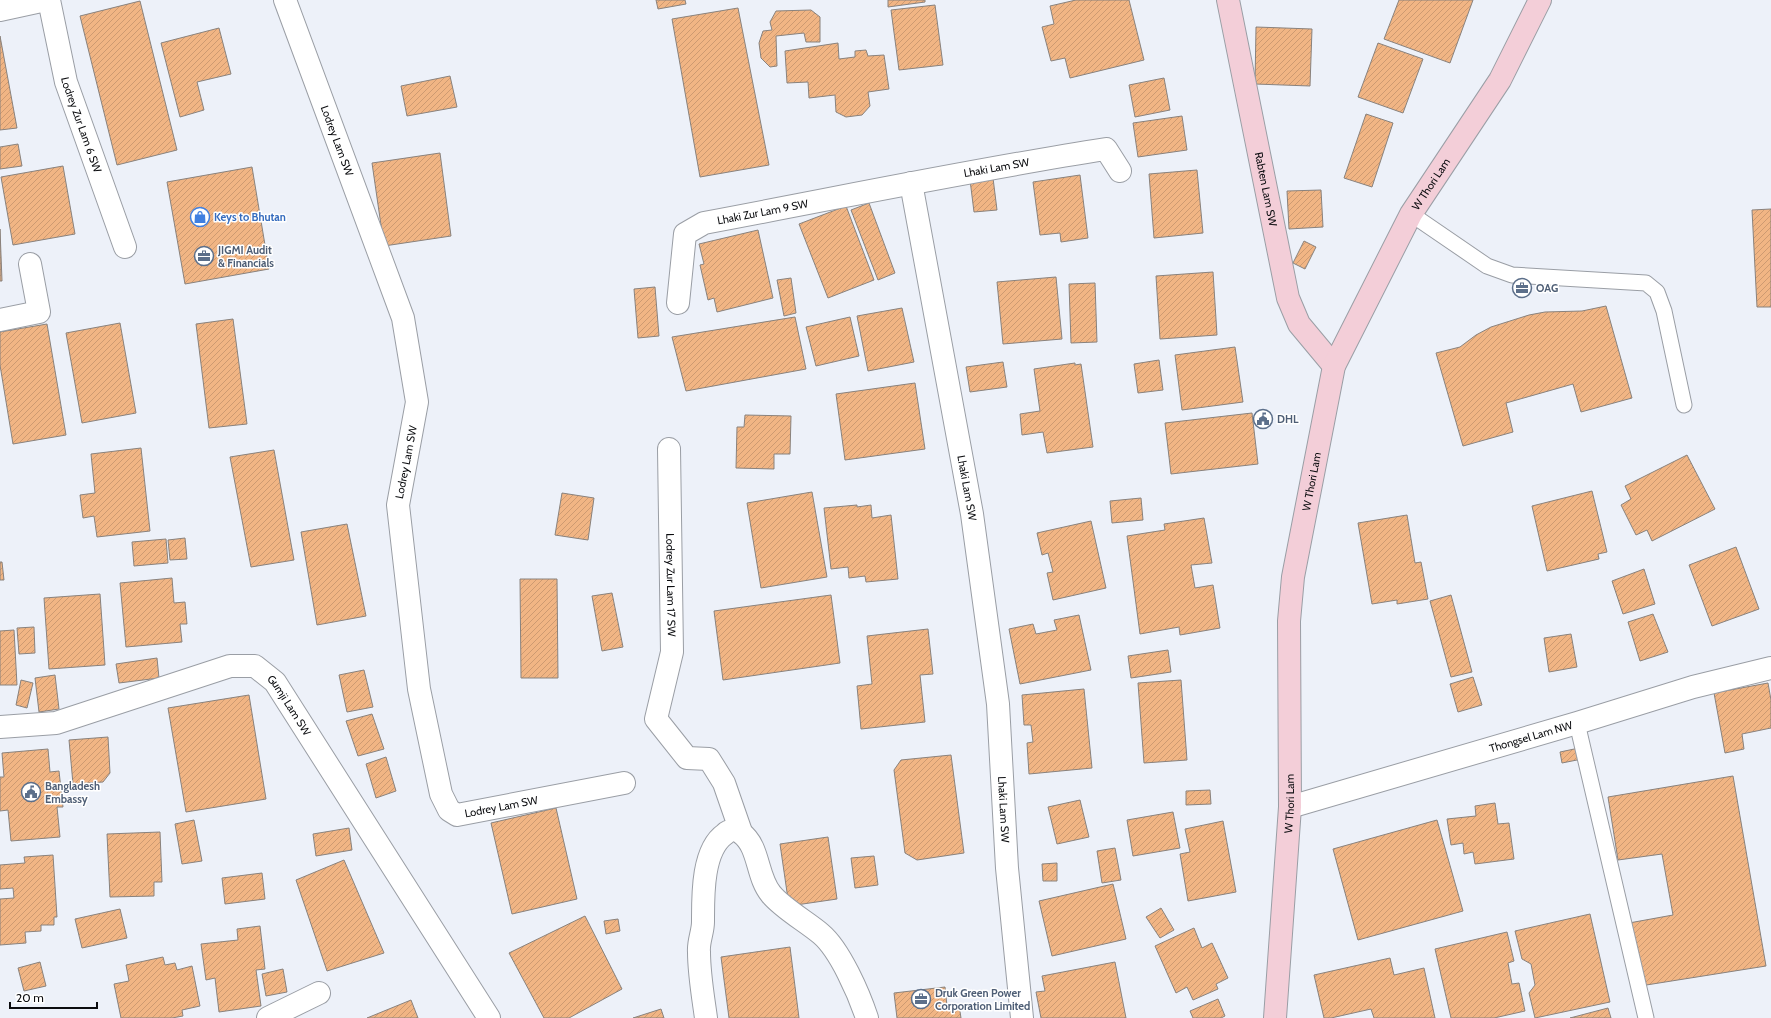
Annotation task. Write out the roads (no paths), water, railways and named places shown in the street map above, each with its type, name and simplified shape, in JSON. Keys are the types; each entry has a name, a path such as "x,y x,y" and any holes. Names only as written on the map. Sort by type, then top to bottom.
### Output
{"main road":[{"name":"Rabten Lam SW","path":"1228,0 1288,298 1300,324 1334,366"},
{"name":"W Thori Lam","path":"1275,1018 1290,807 1289,621 1293,577 1334,366 1411,214 1500,80 1540,0"}],"street":[{"path":"0,10 47,0"},
{"name":"Lodrey Zur Lam 6 SW","path":"47,0 66,82 124,247"},
{"name":"Lodrey Lam SW","path":"285,0 403,318 417,402 398,505 419,689 441,794 449,810 457,815 624,783"},
{"name":"Lhaki Lam SW","path":"1022,1018 1007,868 998,704 972,514 911,183 1044,158 1106,149 1120,171"},
{"name":"Lhaki Zur Lam 9 SW","path":"678,303 685,234 704,224 911,183"},
{"path":"0,320 38,312 30,264"},
{"name":"Lodrey Zur Lam 17 SW","path":"669,449 672,652 656,719 687,758 709,759 724,783 741,832"},
{"name":"Gumji Lam SW","path":"0,728 56,723 230,666 255,666 274,682 489,1018"},
{"name":"Thongsel Lam NW","path":"1290,807 1694,687 1771,668"},
{"path":"706,1018 698,950 703,923 702,904 712,848 719,838 726,832 734,830 741,832 752,845 760,874 770,894 823,935 835,951 859,993 867,1018"},
{"path":"268,1018 319,992"}],"lane":[{"path":"1411,214 1487,266 1512,275 1646,283 1657,292 1664,312 1684,405"},
{"path":"1576,723 1646,1018"}],"place":[{"name":"Keys to Bhutan","path":"200,217"},
{"name":"JIGMI Audit & Financials","path":"204,256"},
{"name":"OAG","path":"1522,288"},
{"name":"DHL","path":"1263,419"},
{"name":"Bangladesh Embassy","path":"31,792"},
{"name":"Druk Green Power Corporation Limited","path":"921,999"}]}
